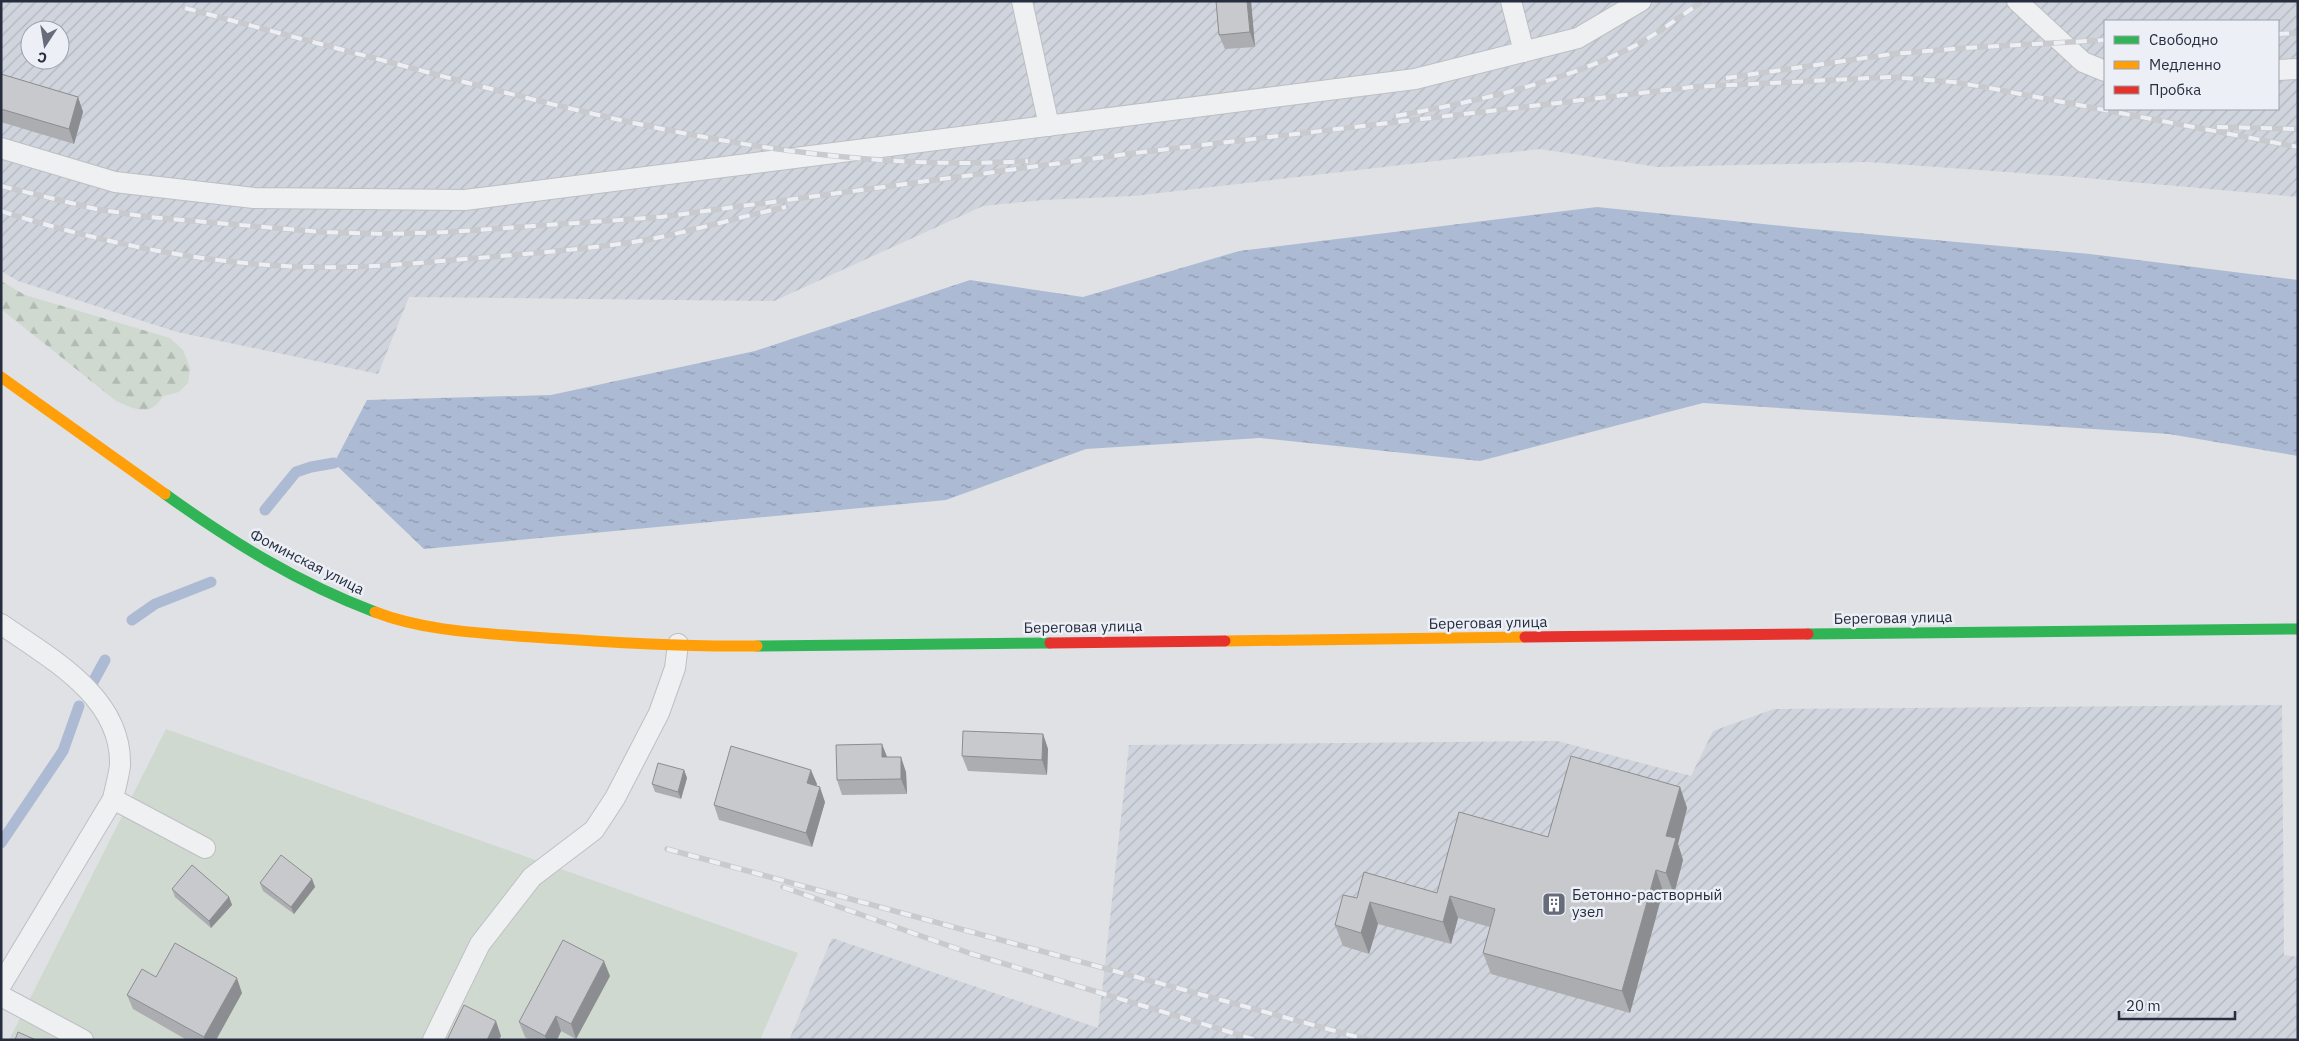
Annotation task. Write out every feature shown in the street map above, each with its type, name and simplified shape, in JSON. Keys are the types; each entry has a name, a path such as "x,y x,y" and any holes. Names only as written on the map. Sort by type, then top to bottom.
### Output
{"street":[{"name":"Фоминская улица","path":"1,377 226,538 278,568 339,598 382,615 430,626 479,633 589,641 678,644"},
{"name":"Береговая улица","path":"678,644 748,646 2298,629"}],"lane":[{"path":"1022,1 1049,126"},
{"path":"1511,1 1524,52"},
{"path":"1,148 115,182 254,198 465,200 1415,79 1578,38 1641,1"},
{"path":"2017,1 2082,62 2104,71"},
{"path":"2279,70 2298,69"},
{"path":"1,624 67,672 96,699 114,725 120,764 112,798 1,985"},
{"path":"433,1040 480,944 532,877 594,830 615,798 659,713 675,668 678,644"},
{"path":"112,798 205,848"},
{"path":"1,996 83,1040"}],"shaded area":[{"path":"1,1 2298,1 2298,197 2075,177 1868,162 1658,167 1540,149 1134,196 1043,200 983,206 774,301 409,297 378,374 177,332 18,281 1,271"},
{"path":"2282,705 2284,955 2298,957 2298,1040 789,1040 832,938 1098,1028 1129,745 1557,741 1691,776 1713,731 1774,709"}],"green space":[{"path":"1,281 25,295 170,338 183,350 190,368 188,383 179,392 163,396 158,403 147,409 136,409 116,401 1,309"},
{"path":"166,729 798,953 760,1040 9,1040"}],"water":[{"path":"1597,207 2090,254 2298,280 2298,456 2169,434 1703,403 1480,461 1260,438 1086,449 946,500 424,549 334,463 367,400 551,395 755,351 970,280 1083,297 1239,251"}],"building":[{"path":"1216,1 1247,1 1250,32 1219,35"},
{"path":"1,74 78,97 69,129 1,109"},
{"path":"963,731 1043,734 1042,760 962,756"},
{"path":"882,744 882,757 901,757 901,779 837,780 836,745"},
{"path":"731,746 811,770 807,783 820,787 806,833 714,805"},
{"name":"Бетонно-растворный узел","path":"1571,756 1680,787 1666,836 1676,838 1666,873 1656,870 1622,991 1483,953 1495,909 1450,896 1443,922 1370,902 1361,933 1335,925 1343,895 1357,898 1364,872 1437,893 1459,812 1548,837"},
{"path":"658,763 684,770 678,792 652,784"},
{"path":"281,855 312,879 291,907 260,883"},
{"path":"192,865 229,897 209,921 172,889"},
{"path":"563,940 604,961 571,1024 556,1016 545,1036 519,1022"},
{"path":"175,943 237,978 204,1037 127,995 142,969 156,977"},
{"path":"464,1005 496,1021 487,1040 447,1040"},
{"path":"18,1032 36,1040 15,1040"}],"waterway":[{"path":"265,510 296,472 334,463"},
{"path":"132,620 155,604 211,582"},
{"path":"93,682 105,660"},
{"path":"1,843 63,751 79,706"}],"railway":[{"path":"1396,116 1454,105 1511,91 1595,64 1633,47 1703,1"},
{"path":"185,8 523,97 666,130 738,143 882,160 955,163 1028,161"},
{"path":"2279,34 2298,33"},
{"path":"1726,78 1892,54 2104,40"},
{"path":"1,186 96,209 148,217 322,232 386,234 449,232 661,217 1135,153 1692,87 1891,77 1953,82 2104,110"},
{"path":"2104,110 2298,147"},
{"path":"2217,127 2298,129"},
{"path":"1,211 86,235 174,254 262,265 351,267 479,258 625,243 664,236 786,207"},
{"path":"667,849 1368,1040"},
{"path":"783,887 972,954 1256,1040"}],"traffic: fast":[{"path":"165,494 215,529 292,575 375,612"},
{"path":"1808,634 2298,629"},
{"path":"757,646 1050,643"}],"traffic: slow":[{"path":"1,377 165,494"},
{"path":"375,612 432,627 472,632 644,644 757,646"},
{"path":"1225,641 1525,637"}],"traffic: jam":[{"path":"1525,637 1808,634"},
{"path":"1050,643 1225,641"}],"place":[{"name":"Бетонно-растворный узел","path":"1554,904"}]}
